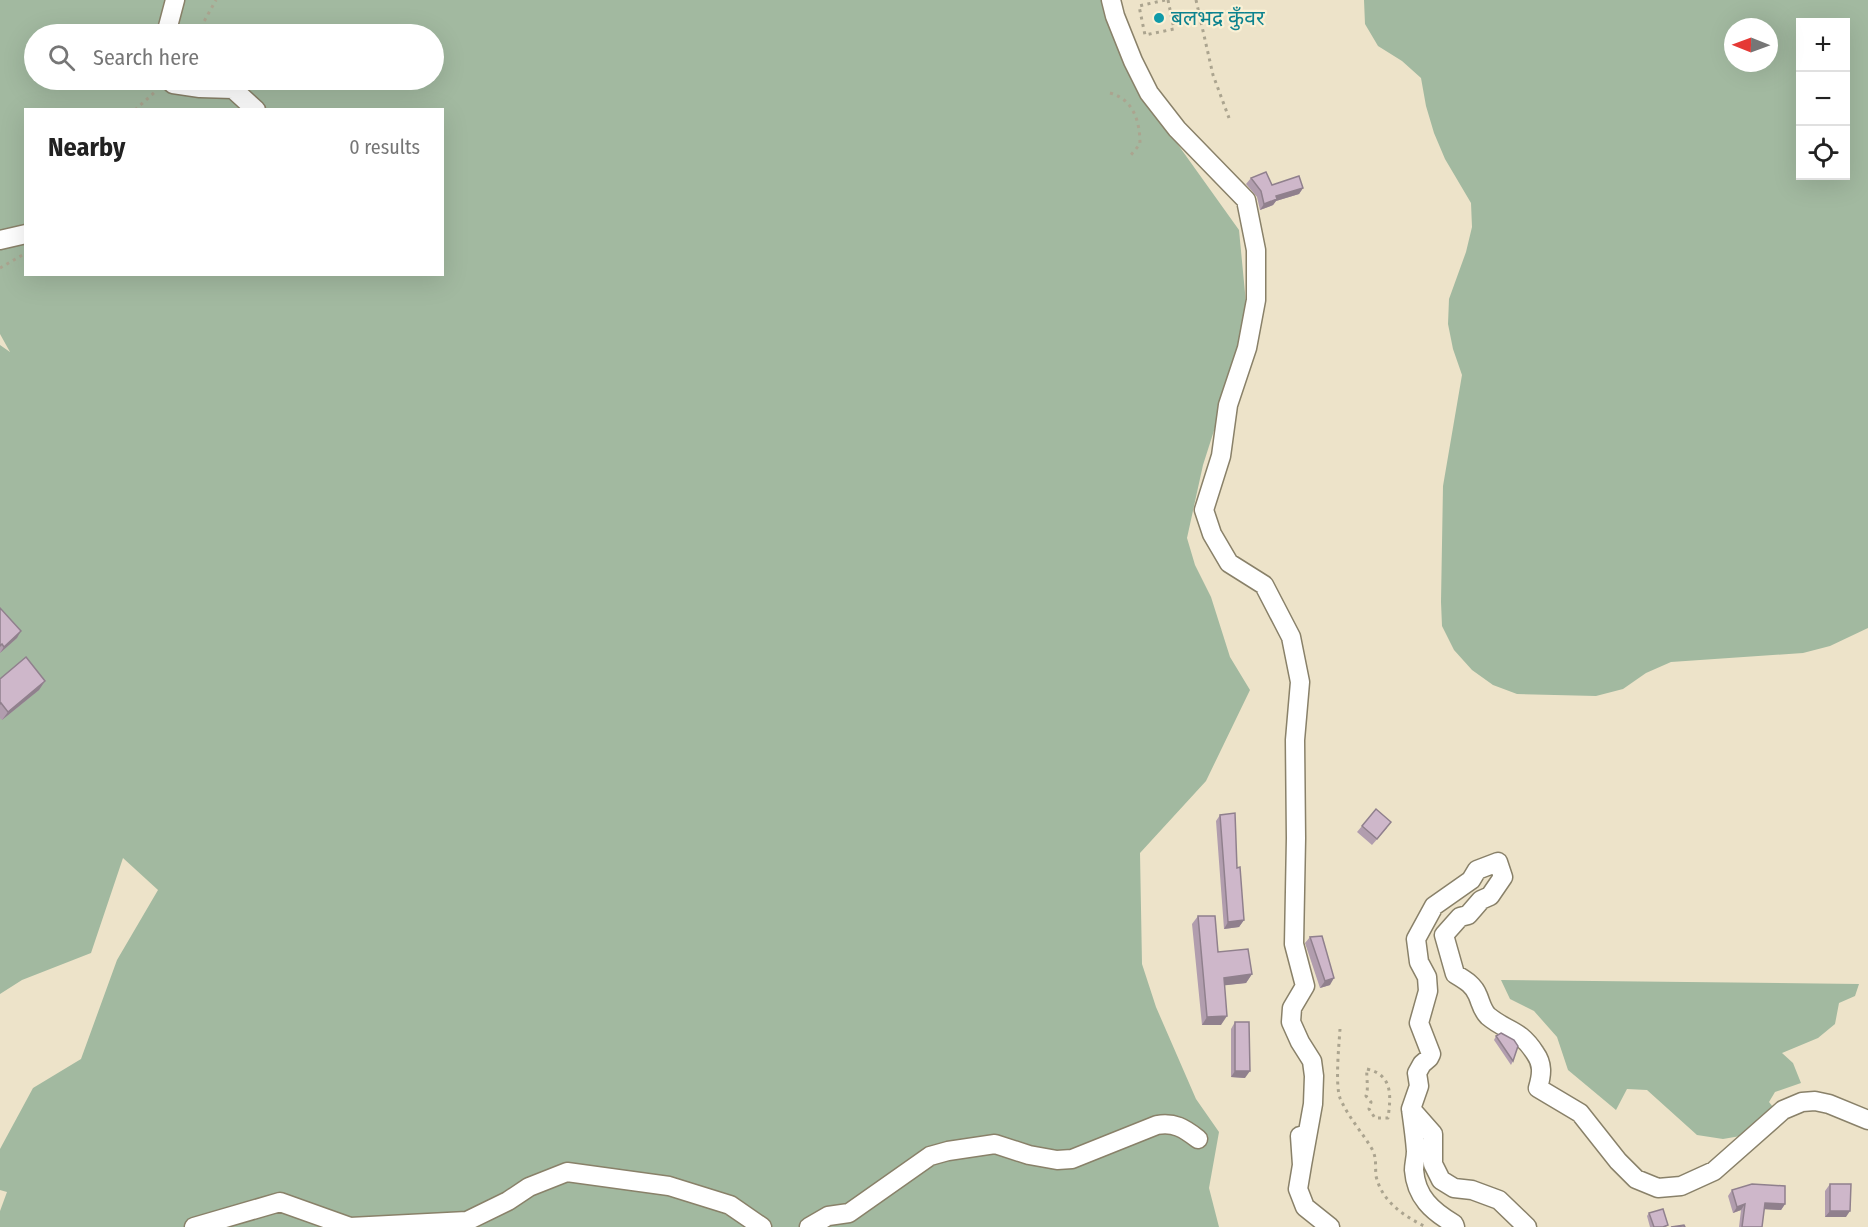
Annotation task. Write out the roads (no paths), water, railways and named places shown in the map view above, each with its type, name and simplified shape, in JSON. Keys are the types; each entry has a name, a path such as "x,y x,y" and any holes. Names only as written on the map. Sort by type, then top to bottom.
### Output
{"street":[{"path":"169,24 175,0"},
{"path":"1111,0 1133,61 1149,93 1177,129 1246,200 1256,250 1256,300 1249,339 1228,405 1221,456 1204,510 1212,534 1229,563 1264,585 1291,637 1300,682 1295,740 1294,944 1305,986 1292,1008 1291,1022 1312,1060 1314,1104 1298,1189 1305,1207 1330,1227"},
{"path":"235,90 254,108"},
{"path":"0,240 24,234"},
{"path":"1455,1227 1454,1224 1435,1213 1425,1202 1414,1170 1416,1155 1411,1109 1419,1086 1417,1073 1431,1054 1419,1023 1428,991 1427,977 1419,962 1416,939 1434,906 1471,880 1477,870 1498,862 1503,877 1490,896 1481,900 1468,915 1460,916 1444,935 1455,974 1469,982 1478,994 1482,1008 1488,1016 1524,1037 1530,1044 1540,1060 1541,1077 1538,1088 1580,1113 1618,1161 1636,1179 1658,1188 1681,1186 1714,1171 1783,1110 1802,1102 1815,1101 1828,1104 1868,1120"},
{"path":"1411,1109 1433,1134 1433,1164 1441,1180 1454,1188 1473,1190 1499,1200 1527,1227"},
{"path":"809,1227 828,1216 849,1213 930,1156 948,1151 995,1144 1029,1155 1057,1160 1072,1159 1157,1125 1170,1123 1198,1138"},
{"path":"1300,1136 1302,1165"},
{"path":"194,1227 280,1203 350,1227 466,1221 550,1177 567,1172 669,1186 730,1205 762,1227"}],"place":[{"name":"बलभद्र कुँवर","path":"1159,18"}]}
